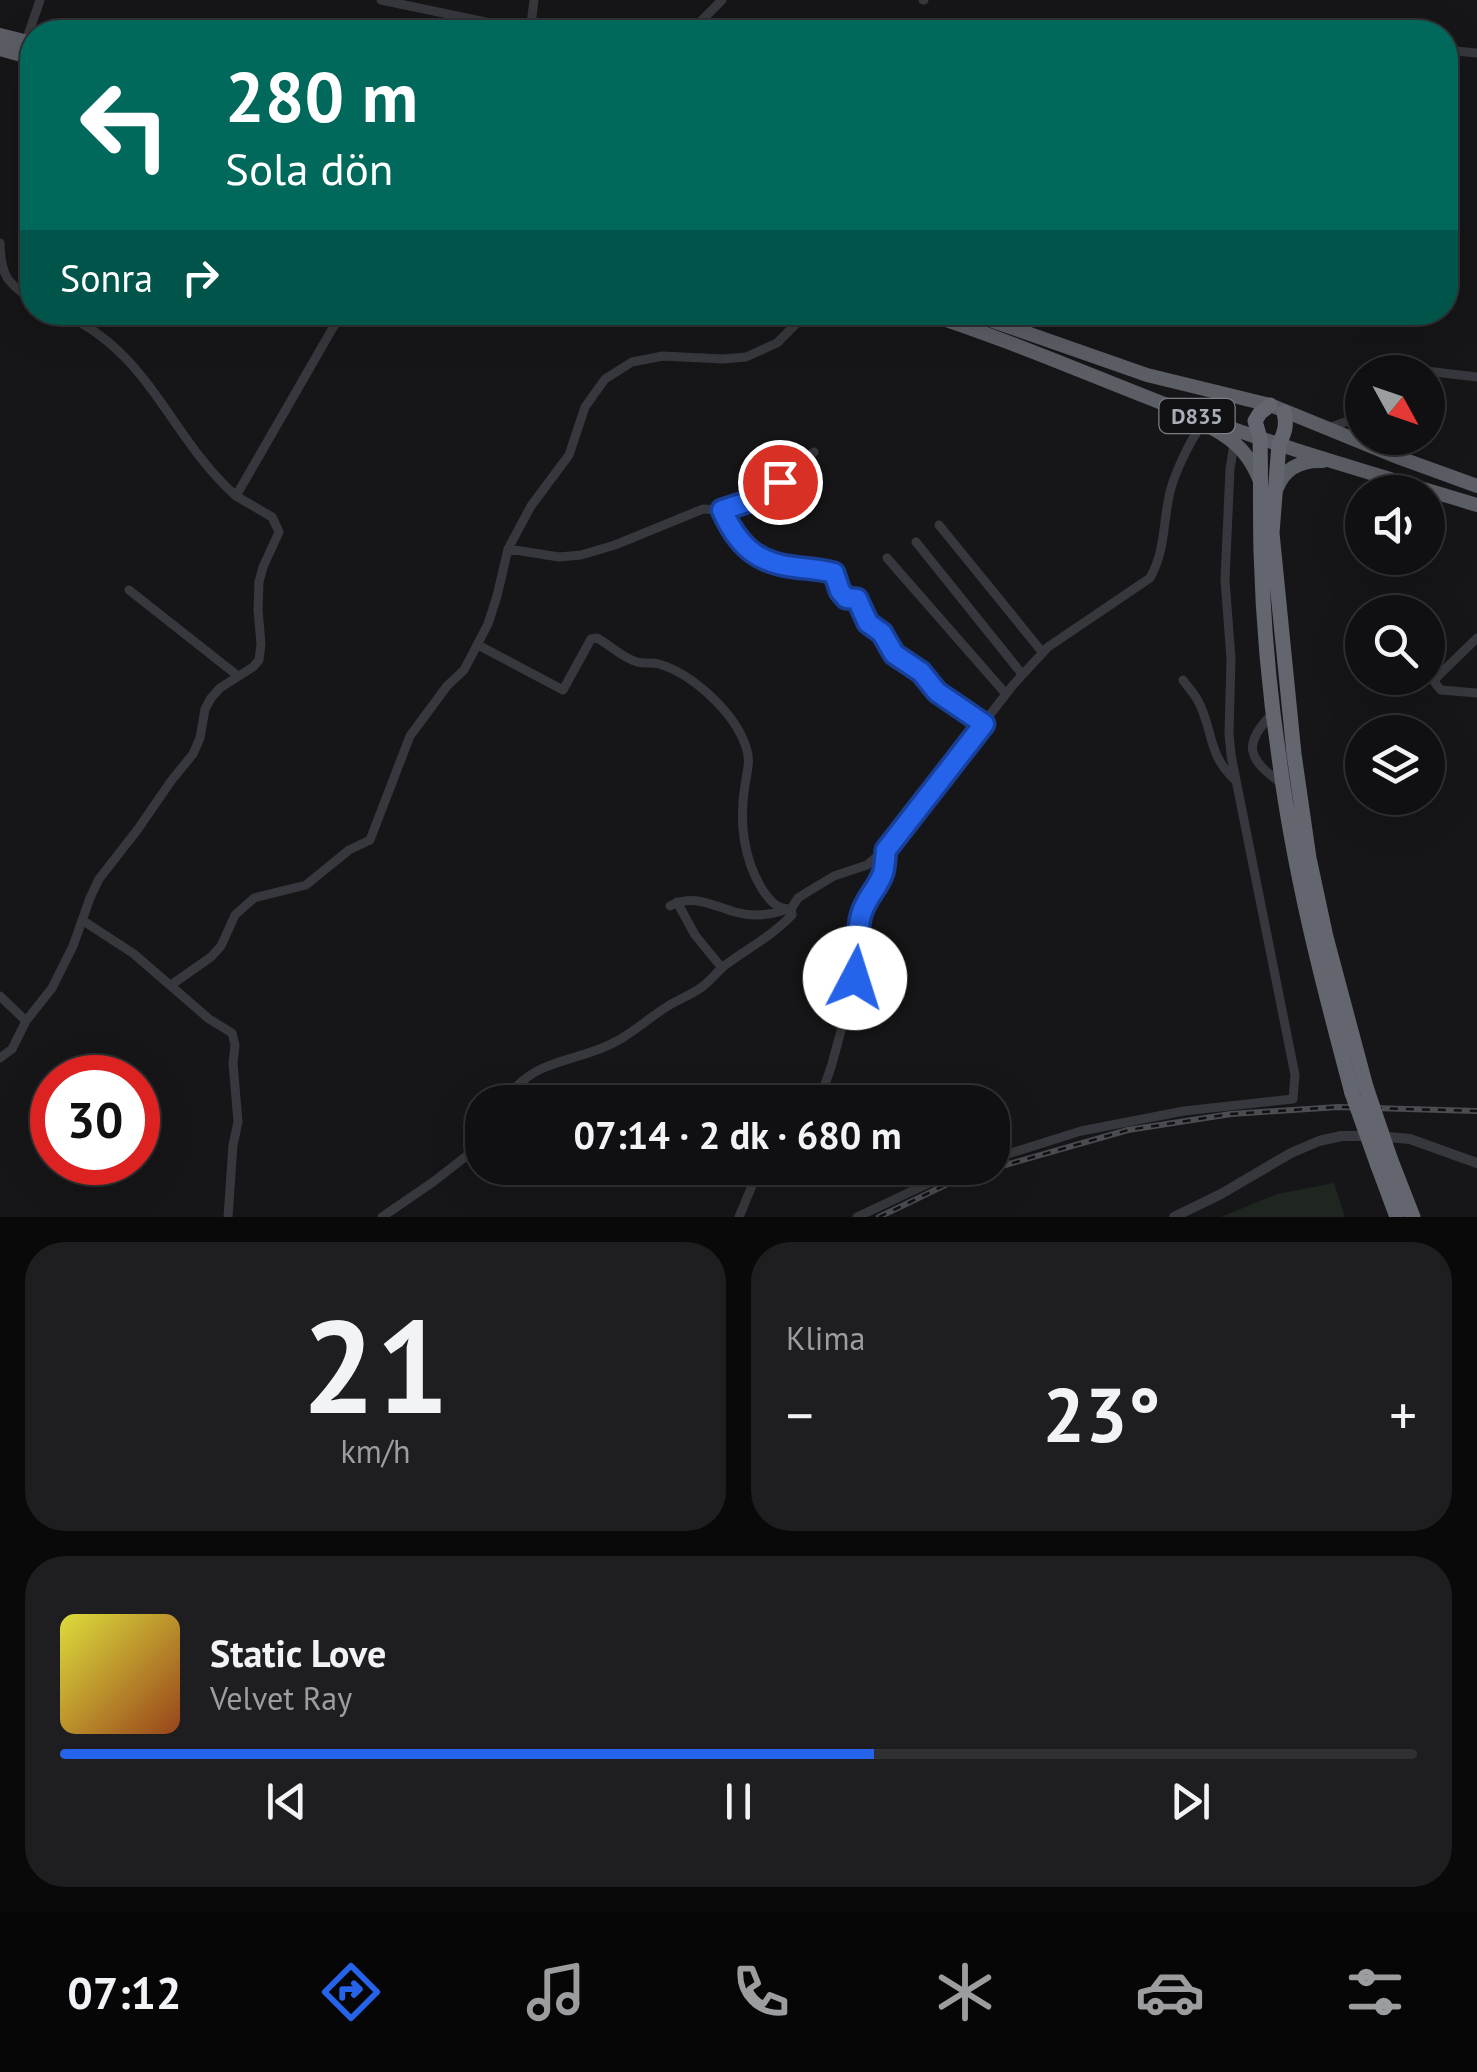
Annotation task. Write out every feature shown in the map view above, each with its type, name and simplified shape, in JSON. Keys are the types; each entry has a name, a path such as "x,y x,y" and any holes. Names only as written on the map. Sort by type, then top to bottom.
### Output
{"highway":[{"name":"D835","path":"958,325 1260,438 1477,505"},
{"name":"D835","path":"1004,325 1146,375 1277,409 1345,436"},
{"path":"1172,407 1234,441 1253,464 1261,482"},
{"path":"1359,1090 1307,840 1294,754 1272,534 1279,444 1285,430 1277,409 1260,412 1255,421 1260,438 1266,634 1294,861 1311,941 1397,1217"},
{"name":"D835","path":"1394,455 1477,486"},
{"path":"1274,493 1280,478 1290,468 1317,460 1334,462"},
{"path":"1383,1165 1398,1180 1421,1217"},
{"path":"1383,1165 1387,1217"},
{"path":"1398,1180 1413,1217"}],"street":[{"path":"381,0 475,20"},
{"path":"702,20 722,0"},
{"path":"0,243 6,280 20,291"},
{"path":"0,1058 12,1049 26,1021 52,988 99,880 193,754 211,698 253,667 261,653 260,582 279,532 272,517 218,481 145,378 127,358 84,325"},
{"path":"236,496 335,325"},
{"path":"171,985 211,957 221,946 235,916 254,898 306,885 349,850 370,840 410,736 447,686 464,670 478,645 498,596 508,549 530,506 569,455 584,407 604,379 632,362 662,356 746,356 776,343 795,325"},
{"path":"1445,373 1477,377"},
{"path":"722,968 674,904 697,900 738,913 770,915 788,909 798,898 834,876 867,865 886,850 1022,674 1092,616 1150,578 1158,563 1174,480 1203,423"},
{"path":"1323,427 1335,428 1345,423"},
{"path":"1010,1153 1082,1131 1184,1111 1293,1099 1294,1075 1229,733 1231,660 1225,580 1234,441"},
{"path":"508,549 559,557 582,556 704,509 722,510 747,502 780,482 814,452"},
{"path":"722,510 743,547 791,567 834,573 840,591 846,598 857,599 868,623 882,633 894,654 921,672 937,692 984,724"},
{"path":"939,525 1043,653"},
{"path":"916,542 1022,674"},
{"path":"888,558 1006,694"},
{"path":"129,590 238,676"},
{"path":"478,645 562,690 590,638 598,638 633,661 657,663 688,678 712,698 736,725 748,751 742,825 753,874 770,902 788,909 792,916 703,986 636,1030 588,1054 542,1067 517,1085"},
{"path":"1477,638 1435,683 1441,690 1477,693"},
{"path":"1183,680 1198,700 1213,749 1236,781"},
{"path":"1274,713 1257,730 1251,748 1255,760 1283,784"},
{"path":"825,1085 860,960 860,915 884,872 886,850"},
{"path":"82,920 134,954 208,1018 232,1033 238,1122 228,1217"},
{"path":"0,996 26,1021"},
{"path":"1174,1217 1318,1140 1376,1136 1410,1140 1477,1163"},
{"path":"382,1217 465,1157"},
{"path":"739,1217 752,1185"},
{"path":"857,1217 927,1185"}],"shaded area":[{"path":"1334,1183 1345,1217 1221,1217 1277,1194"}],"railway":[{"path":"879,1217 960,1178 1128,1130 1231,1114 1338,1107 1477,1111"}],"route":[{"path":"780,482 747,502 722,510 743,547 791,567 834,573 840,591 846,598 857,599 868,623 882,633 894,654 921,672 950,703 984,724 886,850 884,872 860,915 860,960 855,978"}]}
